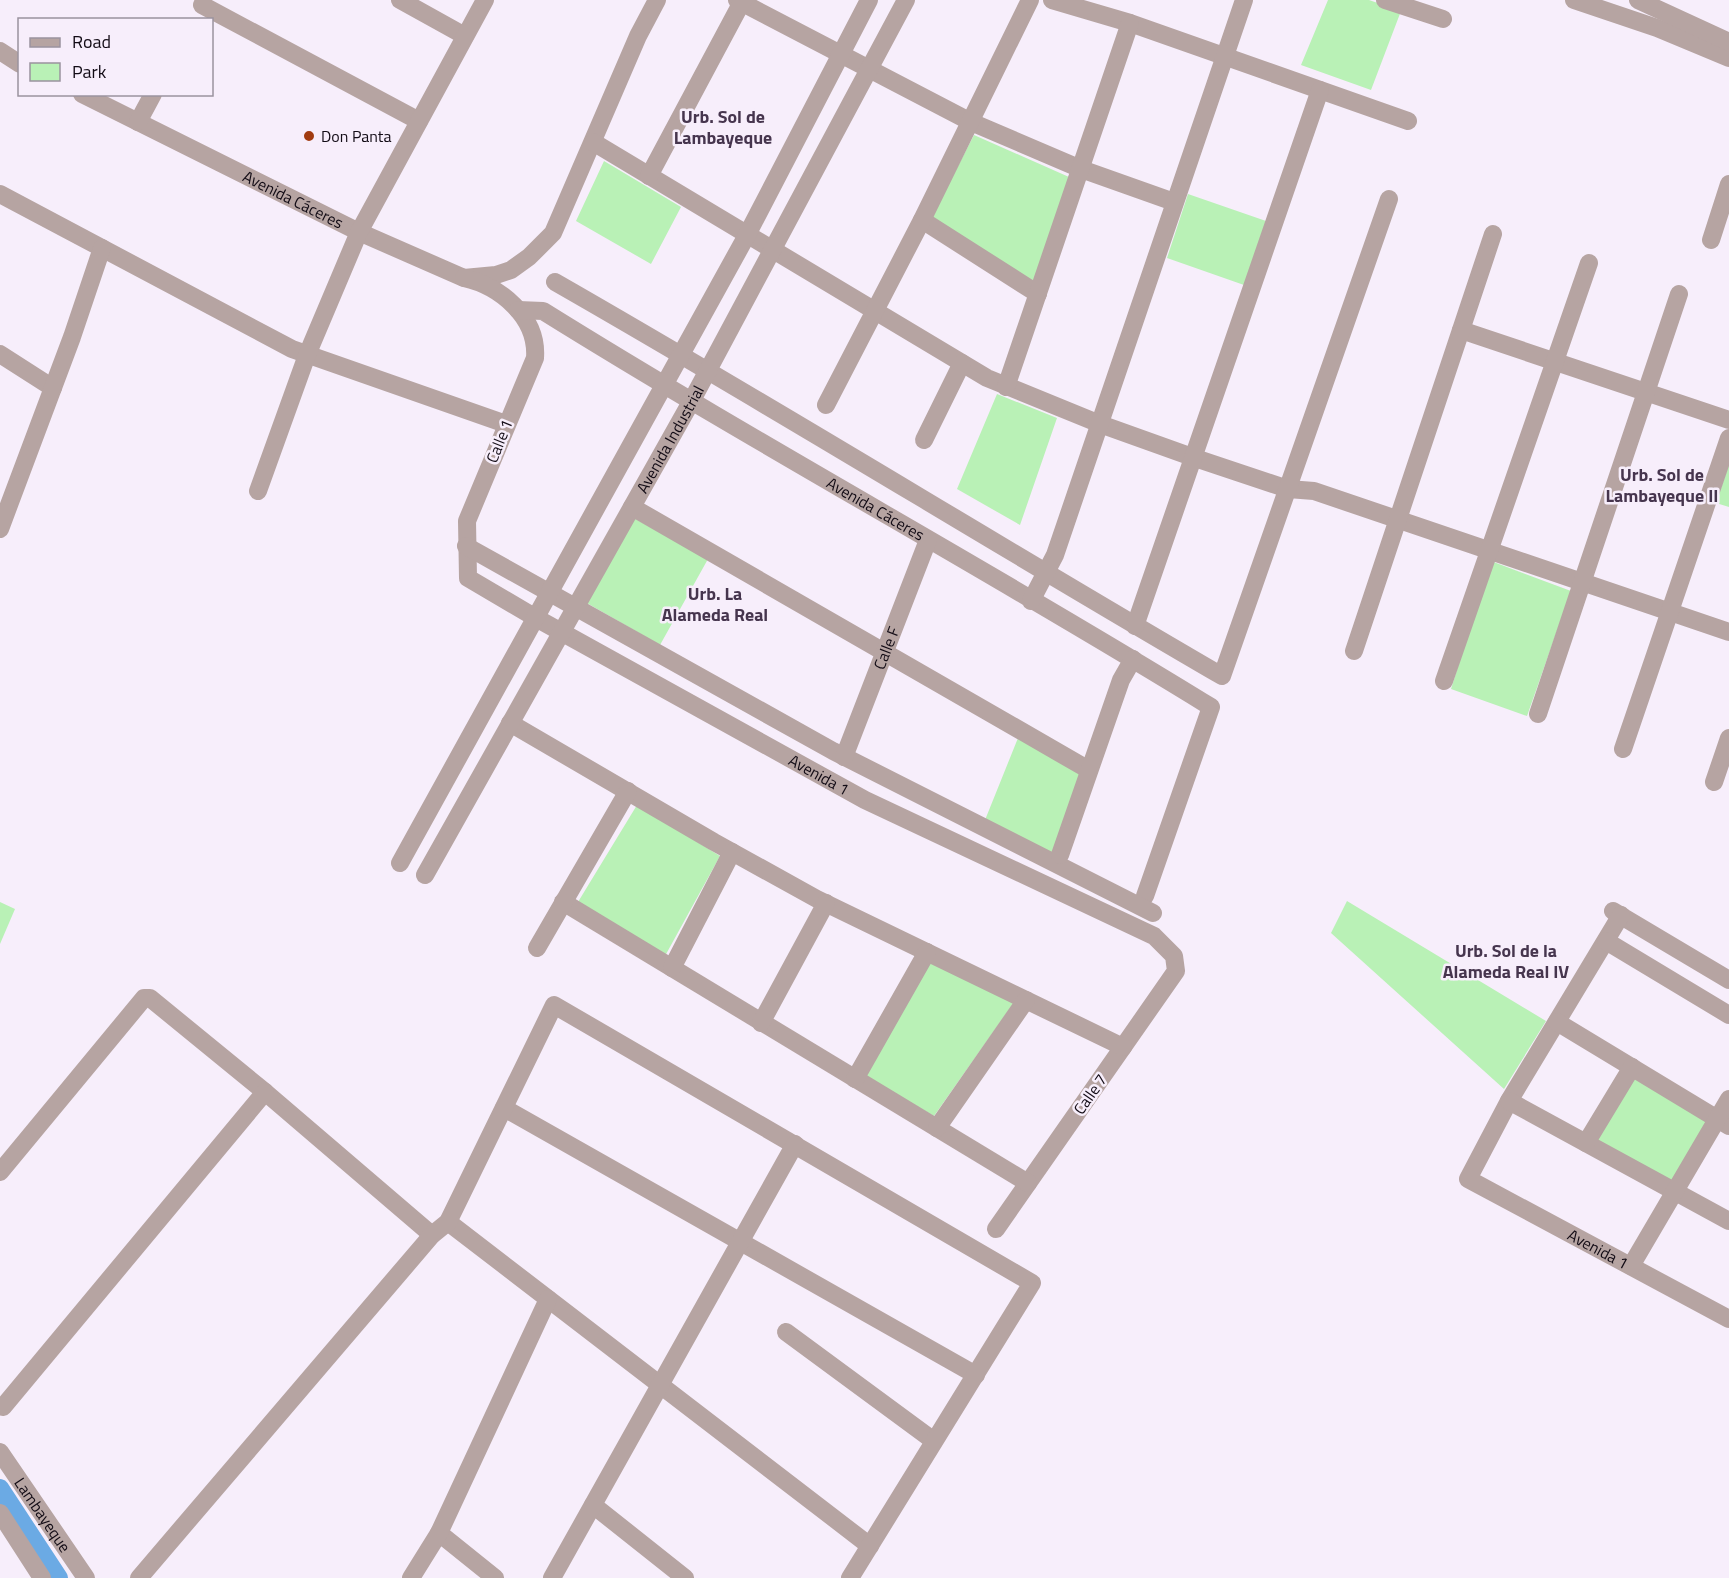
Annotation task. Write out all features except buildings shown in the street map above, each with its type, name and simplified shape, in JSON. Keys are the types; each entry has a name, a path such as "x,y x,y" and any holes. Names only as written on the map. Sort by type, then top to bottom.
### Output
{"street":[{"path":"400,0 465,36"},
{"path":"258,491 307,355 359,231 485,0"},
{"path":"657,0 633,46 593,142 962,363 1006,387 1195,458 1288,489 1314,491 1729,632"},
{"name":"Avenida Industrial","path":"400,863 665,386 747,235 869,0"},
{"name":"Avenida Industrial","path":"425,875 691,402 906,0"},
{"path":"826,405 922,220 1030,0"},
{"path":"1052,0 1130,23 1408,121"},
{"path":"1031,601 1046,574 1100,424 1244,0"},
{"path":"1385,0 1443,19"},
{"path":"1574,0 1658,28 1729,58"},
{"path":"1638,0 1729,42"},
{"path":"649,176 741,1 971,122 1081,169 1174,202"},
{"path":"201,8 419,121"},
{"path":"1006,387 1130,23"},
{"path":"0,51 18,63"},
{"path":"1135,626 1195,458 1320,90"},
{"name":"Avenida Cáceres","path":"86,96 359,231 464,278 496,275 511,270 529,257 553,233 593,142"},
{"path":"138,122 152,96"},
{"path":"1711,240 1729,184"},
{"path":"0,194 307,355 506,424"},
{"path":"1288,489 1389,199"},
{"path":"922,220 1038,294"},
{"path":"1354,651 1493,234"},
{"path":"2,517 53,388 102,248"},
{"path":"1444,681 1589,263"},
{"name":"Calle 1","path":"464,278 501,292 518,310 536,343 536,358 506,424 467,521 468,578"},
{"name":"Avenida Cáceres","path":"555,282 682,354 1046,574 1222,676 1288,489"},
{"path":"1538,714 1679,294"},
{"name":"Avenida Cáceres","path":"518,310 543,311 691,402 1132,658 1210,707 1145,896"},
{"path":"1461,330 1729,420"},
{"path":"0,354 53,388"},
{"path":"924,440 962,363"},
{"path":"1623,749 1729,438"},
{"path":"632,507 1089,770"},
{"name":"Calle F","path":"844,757 928,540"},
{"name":"Avenida 1","path":"466,546 844,757 1154,913"},
{"name":"Avenida 1","path":"468,578 865,800 1154,936 1174,956"},
{"path":"1060,855 1121,680 1132,658"},
{"path":"510,723 732,852 826,903 1123,1047"},
{"path":"1714,782 1729,738"},
{"path":"537,948 628,792"},
{"path":"672,968 732,852"},
{"path":"563,902 1028,1184"},
{"path":"761,1023 826,903"},
{"path":"1729,980 1617,913 1606,941 1509,1101 1729,1221"},
{"path":"1606,941 1729,1015"},
{"path":"855,1079 927,952"},
{"name":"Calle 7","path":"996,1229 1176,971 1174,956"},
{"path":"0,1172 144,998 150,998 265,1092 432,1235"},
{"path":"937,1128 1026,1000"},
{"path":"139,1578 432,1235 448,1222 554,1005 1032,1283 850,1578"},
{"path":"1557,1022 1723,1123"},
{"path":"1586,1143 1632,1067"},
{"path":"3,1407 265,1092"},
{"path":"1631,1266 1675,1192 1723,1123 1729,1099"},
{"name":"Avenida 1","path":"1509,1101 1468,1179 1729,1319"},
{"path":"504,1108 976,1375"},
{"path":"552,1578 795,1144"},
{"path":"448,1222 870,1546"},
{"path":"411,1578 439,1533 548,1299"},
{"path":"786,1332 934,1441"},
{"name":"Lambayeque","path":"0,1452 86,1578"},
{"path":"593,1505 685,1578"},
{"path":"0,1513 42,1578"},
{"path":"439,1533 495,1578"}],"green space":[{"path":"1328,0 1369,0 1401,11 1371,90 1301,65"},
{"path":"974,135 1069,177 1034,282 931,218"},
{"path":"604,161 681,207 651,264 576,221"},
{"path":"1188,194 1266,221 1244,285 1167,258"},
{"path":"997,394 1057,418 1020,525 957,489"},
{"path":"1729,464 1729,507 1716,503"},
{"path":"632,517 708,559 660,645 585,602"},
{"path":"1491,561 1571,591 1527,716 1451,689"},
{"path":"1018,738 1081,775 1052,857 983,825"},
{"path":"637,805 720,856 665,956 578,902"},
{"path":"1347,901 1546,1021 1504,1089 1331,933"},
{"path":"0,902 15,909 0,944"},
{"path":"930,960 1015,1001 934,1116 866,1077"},
{"path":"1633,1074 1708,1119 1671,1184 1592,1141"}],"waterway":[{"path":"0,1488 59,1578"}],"place":[{"name":"Don Panta","path":"309,136"}],"district":[{"name":"Urb. Sol de Lambayeque","path":"723,126"},
{"name":"Urb. Sol de Lambayeque II","path":"1662,484"},
{"name":"Urb. La Alameda Real","path":"715,603"},
{"name":"Urb. Sol de la Alameda Real IV","path":"1506,960"}]}
